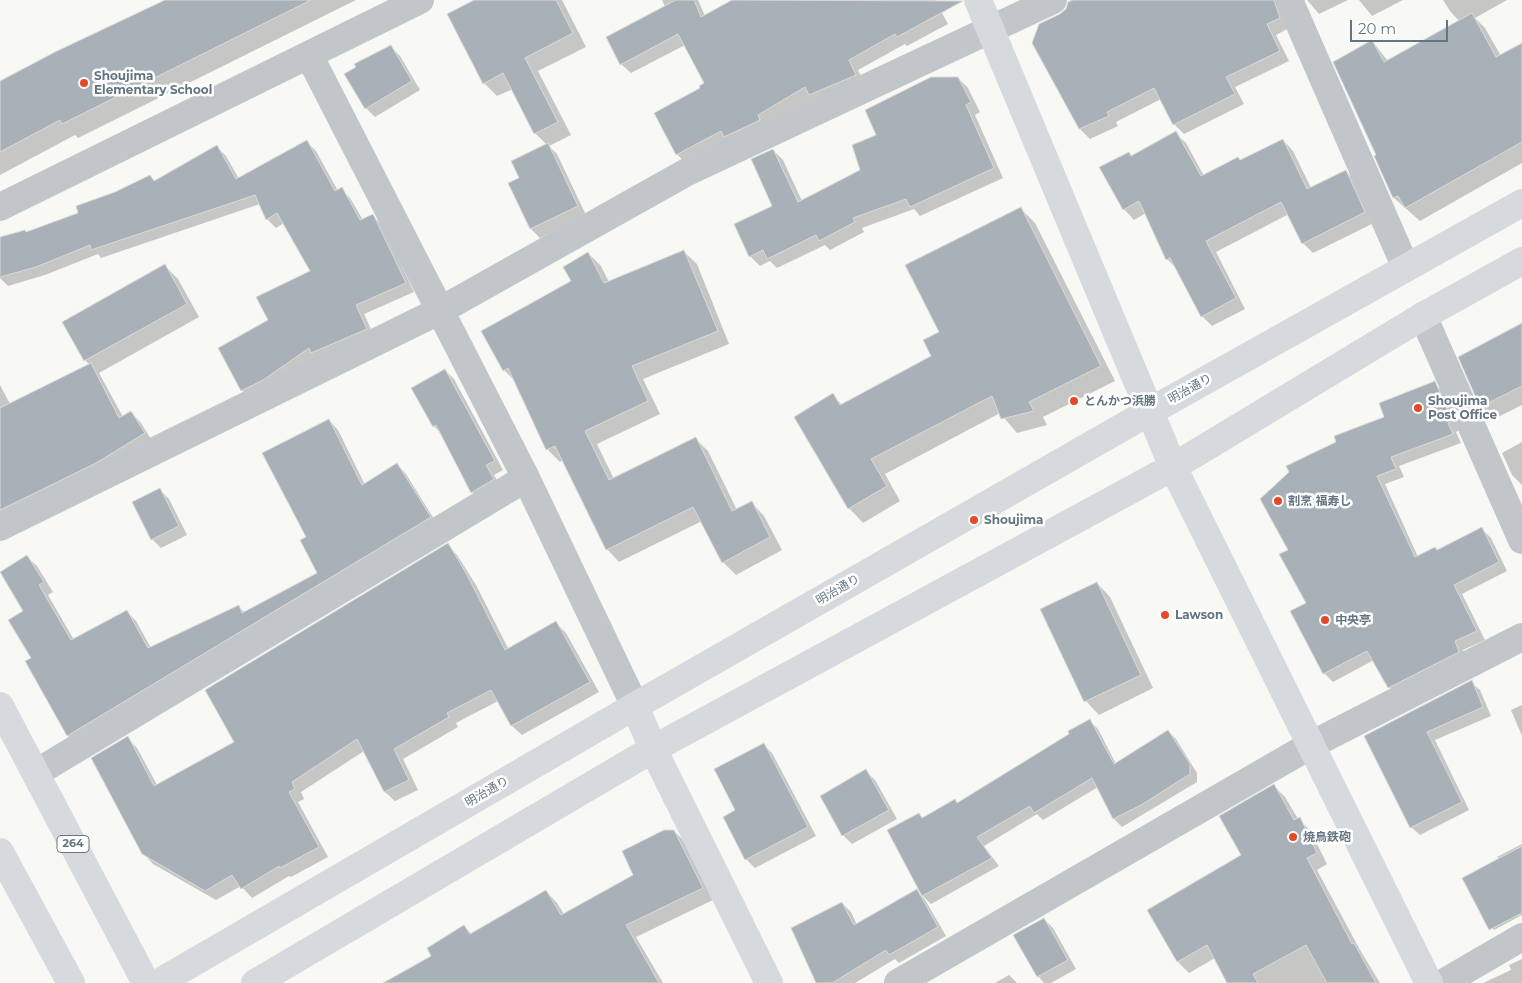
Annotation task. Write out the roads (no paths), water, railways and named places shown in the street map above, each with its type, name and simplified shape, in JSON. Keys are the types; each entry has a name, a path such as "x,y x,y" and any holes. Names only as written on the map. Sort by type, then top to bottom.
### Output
{"main road":[{"path":"978,0 1173,467 1428,983"},
{"name":"明治通り","path":"158,983 635,706 1149,412 1522,203"},
{"path":"255,983 653,749 1173,467 1423,316 1522,261"},
{"name":"264","path":"0,706 146,983"},
{"path":"635,706 653,749 769,983"},
{"path":"0,852 71,983"}],"street":[{"path":"0,207 420,0"},
{"path":"0,527 441,310 687,172 1053,0"},
{"path":"1289,0 1406,268"},
{"path":"309,55 526,478 635,706"},
{"path":"1423,316 1522,540"},
{"path":"36,773 526,478"},
{"path":"898,983 1311,745 1522,637"},
{"path":"1443,983 1522,937"}],"place":[{"name":"Shoujima Elementary School","path":"84,83"},
{"name":"とんかつ浜勝","path":"1074,401"},
{"name":"Shoujima Post Office","path":"1418,408"},
{"name":"割烹 福寿し","path":"1278,501"},
{"name":"Shoujima","path":"974,520"},
{"name":"Lawson","path":"1165,615"},
{"name":"中央亭","path":"1325,620"},
{"name":"焼鳥鉄砲","path":"1293,837"}]}
